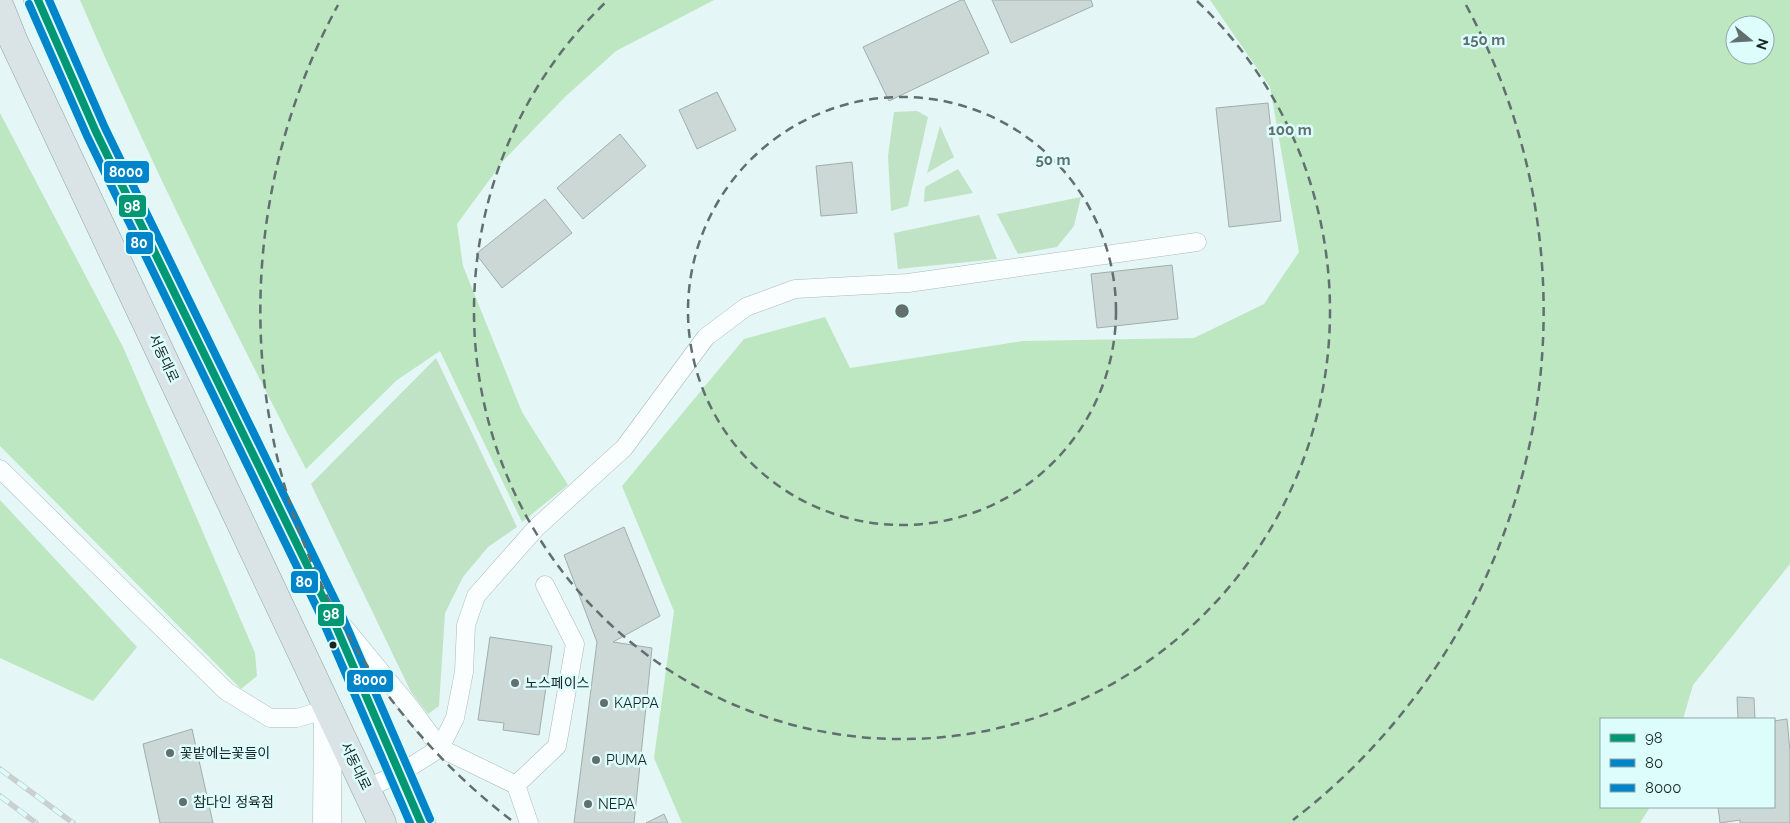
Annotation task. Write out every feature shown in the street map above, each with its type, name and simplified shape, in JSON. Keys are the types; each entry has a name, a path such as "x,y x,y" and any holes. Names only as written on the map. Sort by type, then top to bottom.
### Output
{"main road":[{"path":"38,0 96,132 328,608 421,823"},
{"name":"서동대로","path":"0,7 18,51 258,556 382,823"}],"street":[{"path":"327,823 328,709"}],"lane":[{"path":"367,788 399,774 440,748 455,718 464,672 466,625 476,596 536,528 624,448 706,337 746,307 795,289 908,283 1197,242"},
{"path":"0,470 226,691 270,718 297,718 328,709"},
{"path":"516,785 557,746 576,644 545,585"},
{"path":"328,608 413,711 440,748 516,785 529,823"}],"green space":[{"path":"80,0 714,0 616,51 565,97 504,160 457,224 463,266 522,412 568,485 522,522 440,351 397,380 306,469 189,237 133,119"},
{"path":"1210,0 1790,0 1790,564 1693,685 1683,718 1600,718 1600,808 1649,808 1640,823 682,823 654,758 674,611 622,486 744,339 825,317 850,368 1023,341 1194,338 1264,304 1299,252 1270,87"},
{"path":"917,111 928,117 908,206 891,211 888,156 894,112"},
{"path":"0,113 123,347 255,653 257,676 241,689 0,446"},
{"path":"940,126 954,157 927,173"},
{"path":"958,169 973,193 924,202 925,187"},
{"path":"1081,197 1074,226 1057,247 1018,254 997,214"},
{"path":"979,215 997,259 898,269 894,233"},
{"path":"436,358 517,527 488,547 463,577 445,613 439,706 428,714 411,692 311,484"},
{"path":"0,500 137,647 93,701 0,658"}],"building":[{"path":"964,0 989,53 889,101 863,47"},
{"path":"992,0 1091,0 1093,6 1011,43"},
{"path":"717,92 736,130 697,149 679,110"},
{"path":"1268,103 1281,221 1229,227 1216,108"},
{"path":"620,134 646,166 583,219 557,188"},
{"path":"852,162 857,213 821,216 816,166"},
{"path":"545,199 572,233 502,288 476,254"},
{"path":"1172,265 1178,319 1097,328 1091,274"},
{"path":"624,527 660,616 613,642 652,648 634,823 574,823 597,642 564,555"},
{"name":"노스페이스","path":"490,637 552,646 539,735 503,730 504,723 478,720"},
{"path":"1737,697 1754,698 1755,718 1738,718"},
{"path":"1787,719 1790,751 1790,823 1740,823 1740,820 1720,823 1718,808 1775,808 1775,721"},
{"path":"192,729 213,823 160,823 143,744"},
{"path":"664,814 668,823 646,823"}],"railway":[{"path":"0,769 73,823"},
{"path":"0,796 36,823"}],"transit line":[{"name":"98","path":"38,0 96,132 328,608 421,823"},
{"name":"8000","path":"49,0 105,128 337,604 430,819"},
{"name":"80","path":"29,4 87,136 319,612 410,823"}],"place":[{"name":"노스페이스","path":"515,683"},
{"name":"KAPPA","path":"604,703"},
{"name":"꽃밭에는꽃들이","path":"170,753"},
{"name":"PUMA","path":"596,760"},
{"name":"참다인 정육점","path":"183,802"},
{"name":"NEPA","path":"588,804"}]}
